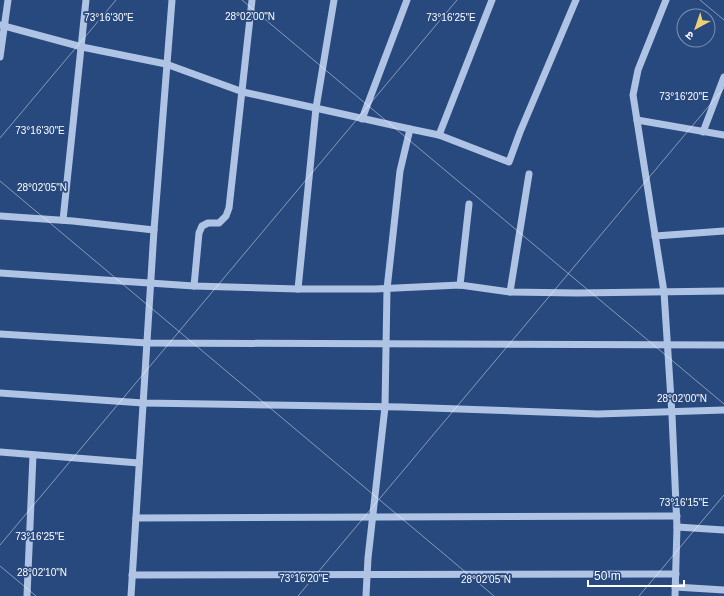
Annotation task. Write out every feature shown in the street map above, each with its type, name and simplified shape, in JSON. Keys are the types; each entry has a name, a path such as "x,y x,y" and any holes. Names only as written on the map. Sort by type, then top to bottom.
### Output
{"street":[{"path":"0,57 2,25 8,0"},
{"path":"63,220 86,0"},
{"path":"131,596 150,283 172,0"},
{"path":"194,286 199,233 202,226 208,223 219,223 226,216 229,208 252,0"},
{"path":"298,289 316,108 334,0"},
{"path":"362,119 407,0"},
{"path":"439,135 492,0"},
{"path":"2,25 82,47 166,64 243,92 439,135 509,162 520,132 576,0"},
{"path":"666,0 638,70 633,95 664,292 677,516 675,596"},
{"path":"703,132 724,77"},
{"path":"637,120 724,135"},
{"path":"366,596 385,406 387,289 400,171 410,129"},
{"path":"510,292 529,174"},
{"path":"460,285 470,204"},
{"path":"0,216 63,220 154,230"},
{"path":"655,236 724,231"},
{"path":"0,273 194,286 298,289 387,289 460,285 510,292 577,293 724,291"},
{"path":"0,334 147,343 724,345"},
{"path":"0,393 143,403 385,406 598,414 724,410"},
{"path":"0,452 139,463"},
{"path":"27,596 33,455"},
{"path":"136,518 677,516"},
{"path":"677,527 724,530"},
{"path":"132,575 676,574"},
{"path":"675,588 724,590"}]}
